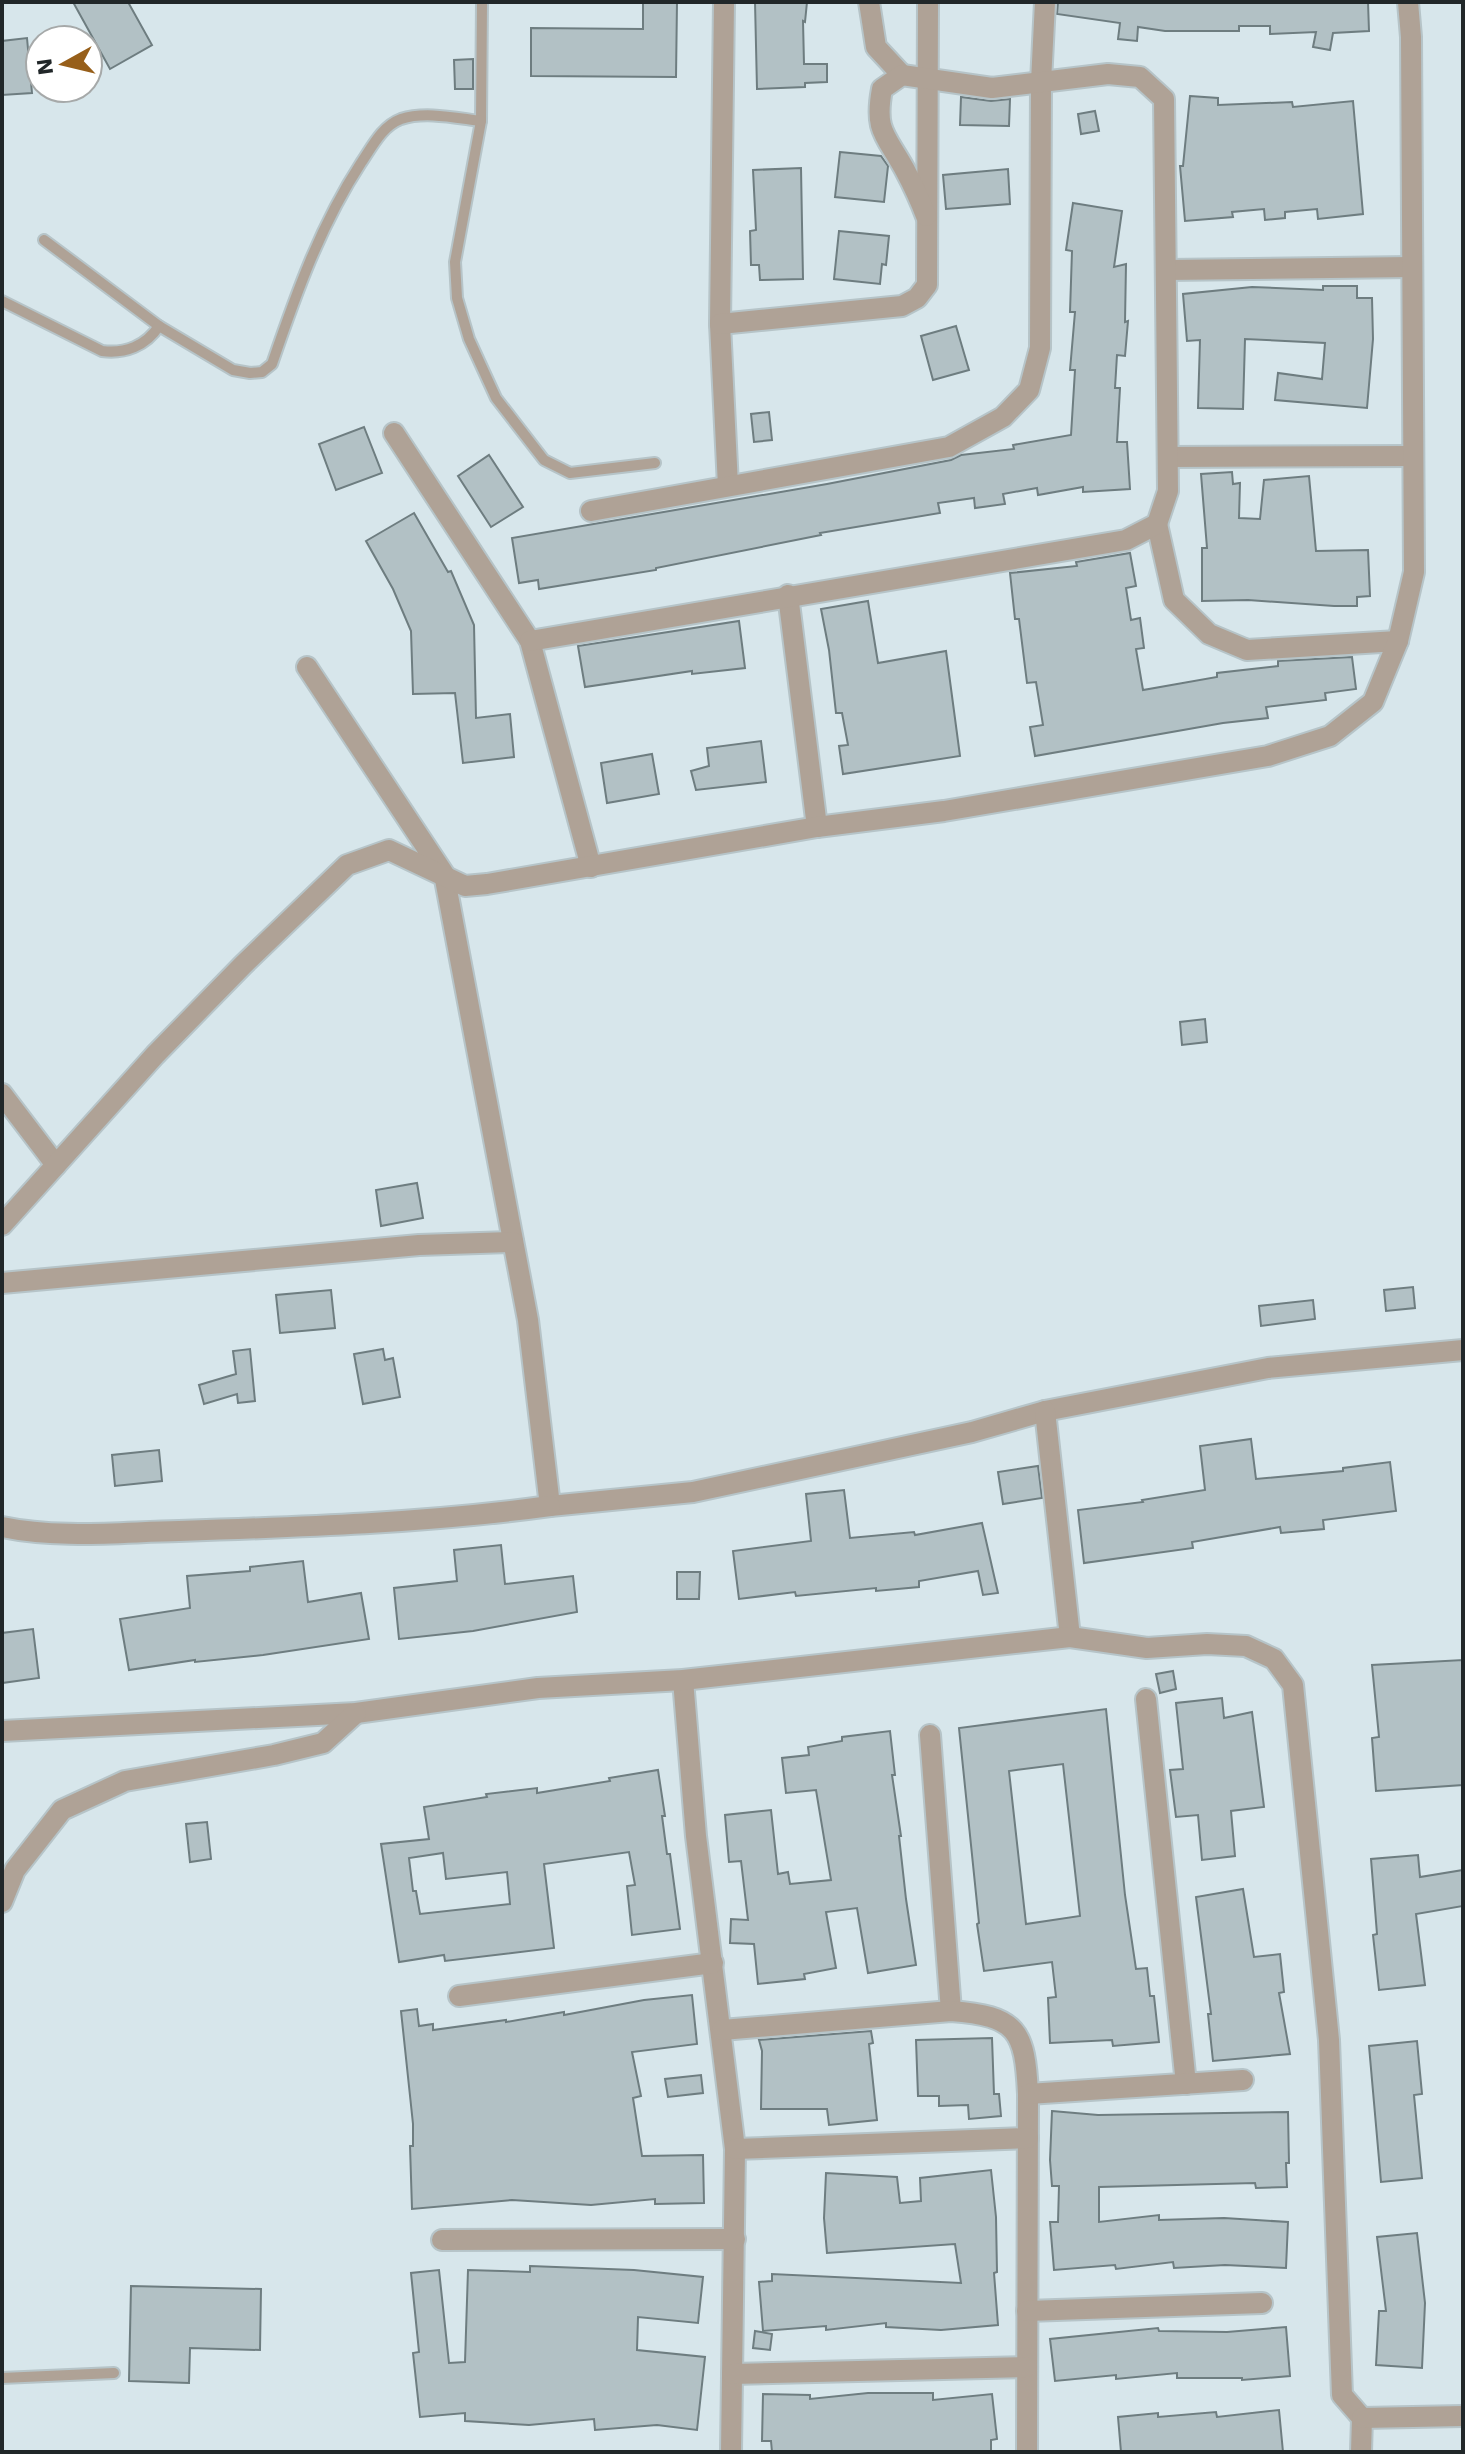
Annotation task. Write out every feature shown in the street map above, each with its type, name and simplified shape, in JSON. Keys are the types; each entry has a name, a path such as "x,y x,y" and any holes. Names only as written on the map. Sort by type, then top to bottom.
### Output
{"street":[{"path":"724,2 720,324 728,486"},
{"path":"869,2 876,47 902,75 992,88 1108,74 1140,77 1164,99 1168,491 1157,524 1174,600 1209,634 1247,650 1398,641"},
{"path":"720,324 902,306 917,298 927,285 928,2"},
{"path":"591,511 949,447 1003,417 1029,390 1040,348 1041,82 1045,2"},
{"path":"2,1225 155,1055 347,865 389,850 465,886 817,827 944,811 1268,756 1330,736 1373,702 1398,641 1414,572 1411,37 1408,2"},
{"path":"902,75 882,89 878,109 881,131 904,166 926,216"},
{"path":"1167,270 1412,267"},
{"path":"394,433 530,641 591,867"},
{"path":"1168,457 1413,456"},
{"path":"530,641 1126,540 1157,524"},
{"path":"788,595 817,827"},
{"path":"307,667 444,874 528,1320 550,1506"},
{"path":"2,1094 56,1165"},
{"path":"2,1283 419,1245 513,1242"},
{"path":"2,1527 27,1532 136,1534 270,1530 399,1522 693,1492 972,1432 1045,1411 1268,1368 1463,1350"},
{"path":"1045,1411 1070,1637"},
{"path":"2,1731 356,1713 538,1688 683,1680 1070,1637 1147,1648 1207,1644 1246,1646 1274,1659 1293,1685 1329,2040 1342,2395 1362,2418 1361,2452"},
{"path":"683,1680 688,1764 735,2149 731,2452"},
{"path":"1146,1699 1186,2084"},
{"path":"2,1902 15,1870 62,1810 125,1781 274,1755 323,1743 356,1713"},
{"path":"930,1735 951,2011"},
{"path":"459,1996 713,1963"},
{"path":"722,2030 951,2011 1002,2019 1018,2034 1026,2060 1028,2094 1027,2452"},
{"path":"1028,2094 1243,2080"},
{"path":"735,2149 1028,2138"},
{"path":"442,2240 735,2239"},
{"path":"1027,2311 1262,2303"},
{"path":"732,2374 1027,2367"},
{"path":"1362,2418 1463,2416"}],"lane":[{"path":"482,2 481,121 455,262 457,298 469,339 496,398 544,460 570,473 655,463"},
{"path":"44,240 159,326 233,370 262,372 272,364 298,286 337,201 381,132 398,120 415,116 481,121"},
{"path":"2,301 102,351 116,353 131,349 147,341 159,326"},
{"path":"2,2378 114,2373"}],"building":[{"path":"73,2 128,2 152,45 110,69 104,58 104,24 85,24"},
{"path":"643,2 677,2 676,77 531,76 531,28 643,29"},
{"path":"755,2 807,2 803,21 804,64 827,64 827,82 805,83 805,87 757,89"},
{"path":"1058,2 1368,2 1369,31 1333,33 1330,50 1313,47 1316,32 1270,34 1270,26 1239,26 1239,31 1165,31 1138,27 1137,41 1118,39 1120,23 1057,14"},
{"path":"24,38 24,94 2,95 2,41"},
{"path":"473,59 473,89 455,89 454,60"},
{"path":"1190,96 1218,98 1218,105 1292,102 1293,107 1353,101 1363,214 1318,219 1317,209 1285,212 1285,218 1265,220 1264,209 1232,212 1233,217 1185,221 1180,166 1183,166"},
{"path":"961,97 991,101 1010,99 1009,126 960,125"},
{"path":"1095,111 1099,131 1081,134 1078,114"},
{"path":"840,152 881,156 888,166 884,202 835,197"},
{"path":"801,168 803,279 760,280 759,265 751,265 750,231 756,230 753,170"},
{"path":"1008,169 1010,204 946,209 943,175"},
{"path":"1073,203 1122,211 1114,267 1126,264 1125,322 1128,321 1125,356 1117,355 1115,388 1120,388 1117,442 1127,442 1130,489 1083,492 1083,487 1038,495 1037,488 1003,494 1005,504 975,508 974,498 938,503 940,513 820,533 656,570 539,589 538,580 519,583 512,538 827,484 951,460 961,455 1014,449 1013,445 1071,435 1075,370 1070,370 1075,312 1070,312 1072,251 1066,250"},
{"path":"839,231 889,236 880,284 834,279"},
{"path":"1323,286 1357,286 1357,298 1372,298 1373,339 1367,408 1275,400 1278,373 1322,379 1325,343 1245,339 1243,409 1198,408 1200,340 1187,341 1183,294 1252,287 1323,290"},
{"path":"956,326 969,370 933,380 921,336"},
{"path":"769,412 772,440 754,442 751,414"},
{"path":"364,427 382,473 336,490 319,444"},
{"path":"489,455 523,507 491,527 458,476"},
{"path":"1232,472 1233,484 1240,483 1239,518 1260,519 1264,480 1309,476 1316,551 1368,550 1370,596 1357,597 1357,606 1248,600 1202,601 1202,548 1207,548 1201,474"},
{"path":"414,513 448,572 451,571 474,625 476,718 510,714 514,757 463,763 455,693 413,694 411,631 393,589 366,541"},
{"path":"1130,553 1136,586 1126,588 1131,620 1140,618 1144,648 1136,649 1143,690 1217,677 1217,673 1278,666 1278,661 1352,657 1356,689 1325,693 1326,700 1266,707 1268,718 1035,756 1030,727 1043,725 1036,682 1027,683 1010,573 1077,566 1076,562"},
{"path":"868,601 878,663 946,651 960,756 843,774 839,746 848,745 842,713 836,713 821,609"},
{"path":"739,621 745,668 692,674 692,671 585,687 578,646"},
{"path":"761,741 766,782 696,790 691,771 709,766 707,748"},
{"path":"652,754 659,794 607,803 601,763"},
{"path":"1205,1019 1207,1042 1182,1045 1180,1022"},
{"path":"417,1183 423,1218 381,1226 376,1190"},
{"path":"1413,1287 1415,1308 1386,1311 1384,1290"},
{"path":"331,1290 335,1328 280,1333 276,1295"},
{"path":"1313,1300 1315,1319 1261,1326 1259,1306"},
{"path":"250,1349 255,1401 238,1403 237,1394 204,1404 199,1385 236,1374 233,1351"},
{"path":"383,1349 385,1360 393,1358 400,1397 363,1404 354,1354"},
{"path":"1251,1439 1256,1479 1343,1471 1343,1468 1390,1462 1396,1511 1323,1520 1324,1529 1281,1533 1280,1527 1192,1542 1193,1548 1084,1563 1078,1510 1205,1490 1200,1446"},
{"path":"159,1450 162,1481 115,1486 112,1455"},
{"path":"1038,1466 1042,1498 1003,1504 998,1472"},
{"path":"844,1490 850,1538 914,1532 915,1535 982,1523 998,1593 983,1595 978,1571 919,1581 919,1587 796,1596 795,1592 739,1599 733,1551 811,1541 806,1494"},
{"path":"501,1545 505,1584 573,1576 577,1612 473,1631 399,1639 394,1588 457,1581 454,1550"},
{"path":"303,1561 308,1602 361,1593 369,1639 129,1670 120,1619 190,1608 187,1576 250,1571 250,1567"},
{"path":"677,1572 700,1572 699,1599 677,1599"},
{"path":"33,1629 39,1678 2,1683 2,1633"},
{"path":"1463,1660 1463,1785 1376,1791 1372,1738 1379,1737 1372,1665"},
{"path":"1173,1671 1176,1689 1160,1693 1156,1674"},
{"path":"1222,1698 1224,1718 1252,1712 1264,1807 1231,1811 1235,1856 1202,1860 1198,1815 1176,1817 1170,1770 1183,1769 1176,1703"},
{"path":"1106,1709 1125,1895 1136,1969 1147,1968 1150,1996 1154,1996 1159,2042 1113,2046 1112,2040 1050,2043 1048,1998 1056,1997 1052,1962 984,1971 959,1728","holes":["1063,1764 1080,1916 1026,1924 1009,1771"]},
{"path":"890,1731 895,1775 892,1775 916,1965 868,1973 857,1908 826,1912 836,1968 804,1974 805,1979 758,1984 754,1944 730,1943 731,1919 748,1920 741,1861 729,1862 725,1815 771,1810 778,1874 788,1872 790,1884 831,1880 816,1790 786,1793 782,1758 809,1755 808,1747 842,1741 842,1737"},
{"path":"658,1770 667,1854 670,1854 680,1929 632,1935 627,1886 635,1885 629,1852 544,1864 554,1948 445,1961 444,1955 399,1962 381,1844 429,1839 424,1807 487,1797 486,1794 537,1788 537,1793 610,1781 609,1778","holes":["443,1853 446,1879 507,1872 510,1904 420,1914 416,1891 413,1891 409,1858"]},
{"path":"207,1822 211,1859 190,1862 186,1824"},
{"path":"1418,1855 1420,1877 1463,1870 1463,1906 1416,1914 1425,1985 1379,1990 1373,1935 1377,1934 1371,1859"},
{"path":"1243,1889 1254,1957 1280,1954 1284,1992 1279,1993 1290,2054 1213,2061 1208,2014 1211,2014 1196,1897"},
{"path":"692,1995 697,2044 632,2052 641,2096 633,2098 642,2156 703,2155 704,2203 655,2204 655,2199 591,2205 512,2200 412,2209 410,2146 413,2146 413,2124 401,2011 417,2009 419,2026 433,2024 433,2030 564,2012 564,2015 644,2000"},
{"path":"871,2031 873,2043 869,2044 877,2120 829,2125 827,2109 761,2109 762,2051 759,2040"},
{"path":"992,2038 994,2094 999,2094 1001,2116 969,2119 968,2105 939,2106 939,2096 918,2096 916,2040"},
{"path":"1417,2041 1422,2094 1414,2095 1422,2178 1381,2182 1369,2046"},
{"path":"701,2075 703,2093 668,2097 665,2079"},
{"path":"1052,2111 1098,2115 1288,2112 1287,2187 1256,2188 1255,2183 1099,2187 1099,2222 1159,2215 1159,2220 1224,2218 1288,2222 1286,2268 1225,2265 1174,2268 1173,2262 1116,2269 1115,2265 1054,2270 1050,2222 1058,2222 1059,2186 1052,2186"},
{"path":"991,2170 996,2217 997,2272 994,2273 998,2325 941,2330 886,2327 886,2323 826,2330 826,2326 763,2331 759,2282 772,2281 772,2274 961,2283 955,2244 827,2253 824,2218 826,2173 897,2177 900,2203 921,2201 920,2178"},
{"path":"1417,2233 1425,2303 1422,2368 1376,2365 1379,2311 1386,2311 1377,2237"},
{"path":"530,2266 634,2270 703,2277 698,2323 638,2317 637,2350 705,2357 697,2430 657,2425 595,2430 594,2419 529,2425 465,2421 465,2413 420,2417 413,2353 419,2352 411,2273 439,2270 449,2363 465,2362 468,2270 530,2272"},
{"path":"131,2286 261,2289 260,2350 190,2348 189,2383 129,2381"},
{"path":"1286,2327 1290,2376 1242,2380 1177,2378 1177,2373 1055,2381 1050,2339 1158,2328 1159,2331 1227,2332"},
{"path":"755,2331 772,2334 770,2350 753,2348"},
{"path":"868,2393 933,2393 933,2400 992,2394 997,2439 991,2440 991,2452 772,2452 771,2441 762,2441 763,2394 810,2395 810,2399"},
{"path":"1279,2410 1283,2452 1121,2452 1118,2417 1216,2412 1217,2417"}]}
